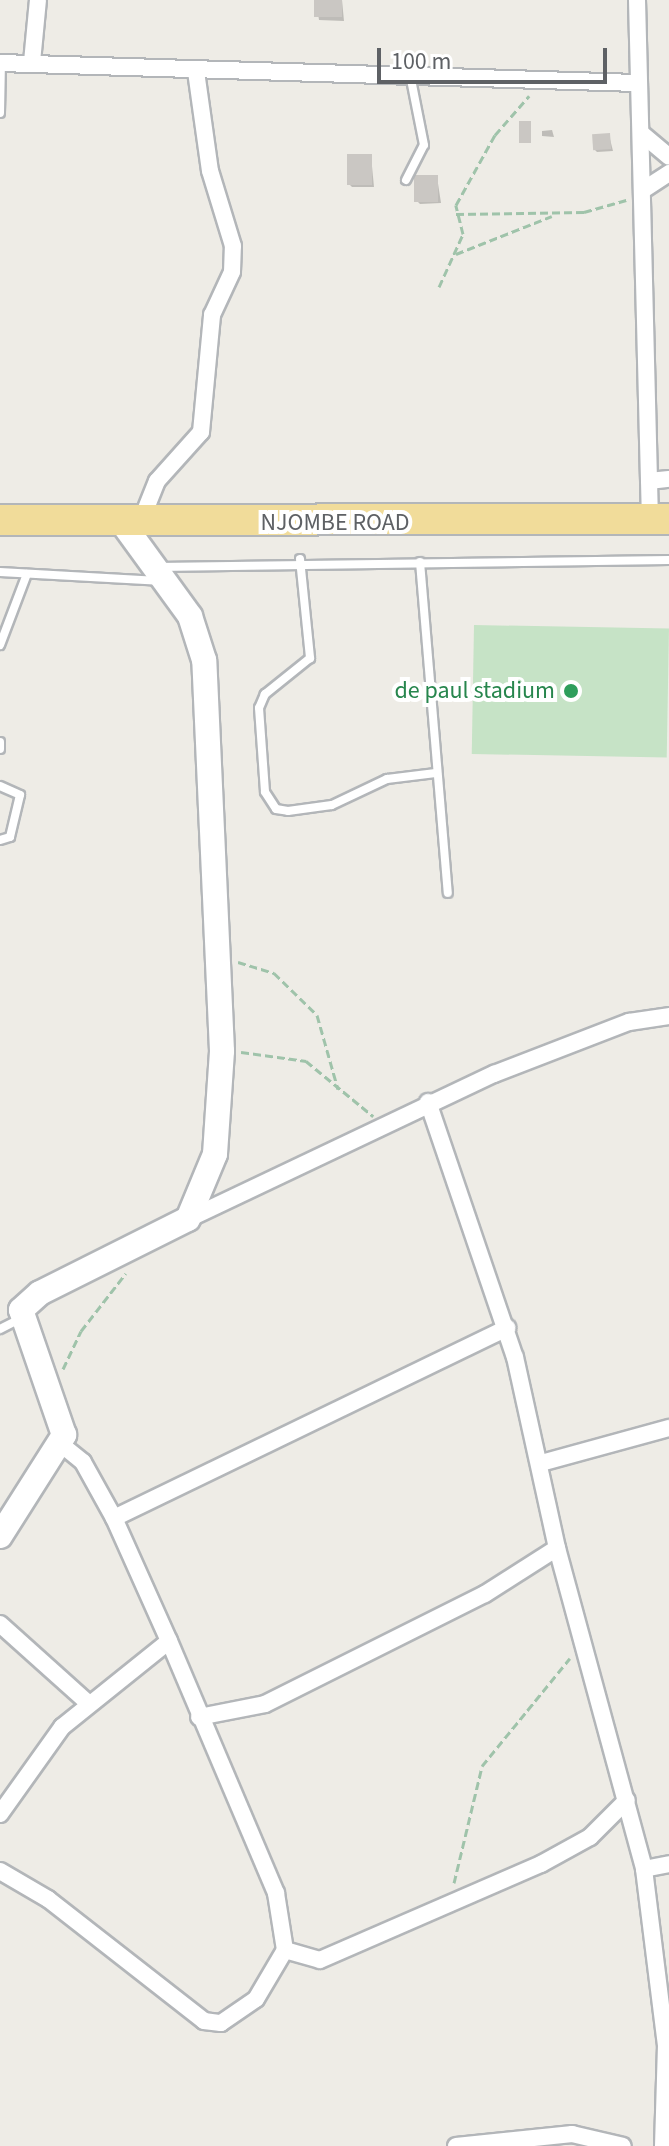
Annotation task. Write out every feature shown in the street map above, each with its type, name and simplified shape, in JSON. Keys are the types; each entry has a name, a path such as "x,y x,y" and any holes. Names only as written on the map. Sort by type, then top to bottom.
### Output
{"highway":[{"name":"NJOMBE ROAD","path":"0,520 660,520"}],"street":[{"path":"32,62 38,0"},
{"path":"637,0 636,83 642,134 649,481 660,520"},
{"path":"1,63 32,62 196,72 410,73 636,83"},
{"path":"188,1219 215,1154 222,1051 204,660 190,616 159,574 131,521 157,481 201,432 212,315 232,272 233,246 210,171 196,72"},
{"path":"642,134 669,157"},
{"path":"643,190 669,173"},
{"path":"649,481 669,479"},
{"path":"0,1871 48,1899 204,2021 221,2023 256,1999 285,1950 272,1882 169,1641 114,1518 83,1462 63,1446 49,1398 10,1324 40,1293 428,1102 578,1039 669,1016"},
{"path":"428,1102 507,1328 541,1463 557,1548 644,1869 668,2046 663,2146"},
{"path":"114,1518 507,1328"},
{"path":"541,1463 669,1428"},
{"path":"0,1536 63,1446"},
{"path":"199,1717 265,1704 485,1594 557,1548"},
{"path":"0,1624 87,1702"},
{"path":"0,1814 30,1763 87,1702 169,1641"},
{"path":"285,1950 320,1960 564,1854 627,1800"},
{"path":"644,1869 669,1864"},
{"path":"456,2146 572,2134 623,2146"}],"lane":[{"path":"0,113 1,63"},
{"path":"406,180 424,145 410,73"},
{"path":"300,559 310,658 265,694 259,708 265,792 276,809 288,811 332,805 387,779 436,773"},
{"path":"0,572 159,574 300,559 420,562 669,560"},
{"path":"420,562 448,893"},
{"path":"0,645 27,574"},
{"path":"0,742 0,749"},
{"path":"0,786 20,795 10,837 0,840"}],"path":[{"path":"439,287 463,234 456,214 495,135 545,78"},
{"path":"456,254 515,224 605,208 643,190"},
{"path":"456,214 560,214"},
{"path":"218,949 274,973 309,1005 325,1030 338,1089"},
{"path":"222,1051 306,1061 384,1123"},
{"path":"49,1398 81,1331 145,1242"},
{"path":"445,1905 482,1766 583,1649"}],"green space":[{"name":"de paul stadium","path":"474,625 669,628 667,757 472,754"}],"building":[{"path":"314,0 342,0 342,17 314,17"},
{"path":"519,121 531,121 531,143 519,143"},
{"path":"610,133 611,149 593,150 592,134"},
{"path":"347,154 372,154 372,185 347,185"},
{"path":"414,175 438,175 438,202 414,202"}],"place":[{"name":"de paul stadium","path":"571,691"}]}
